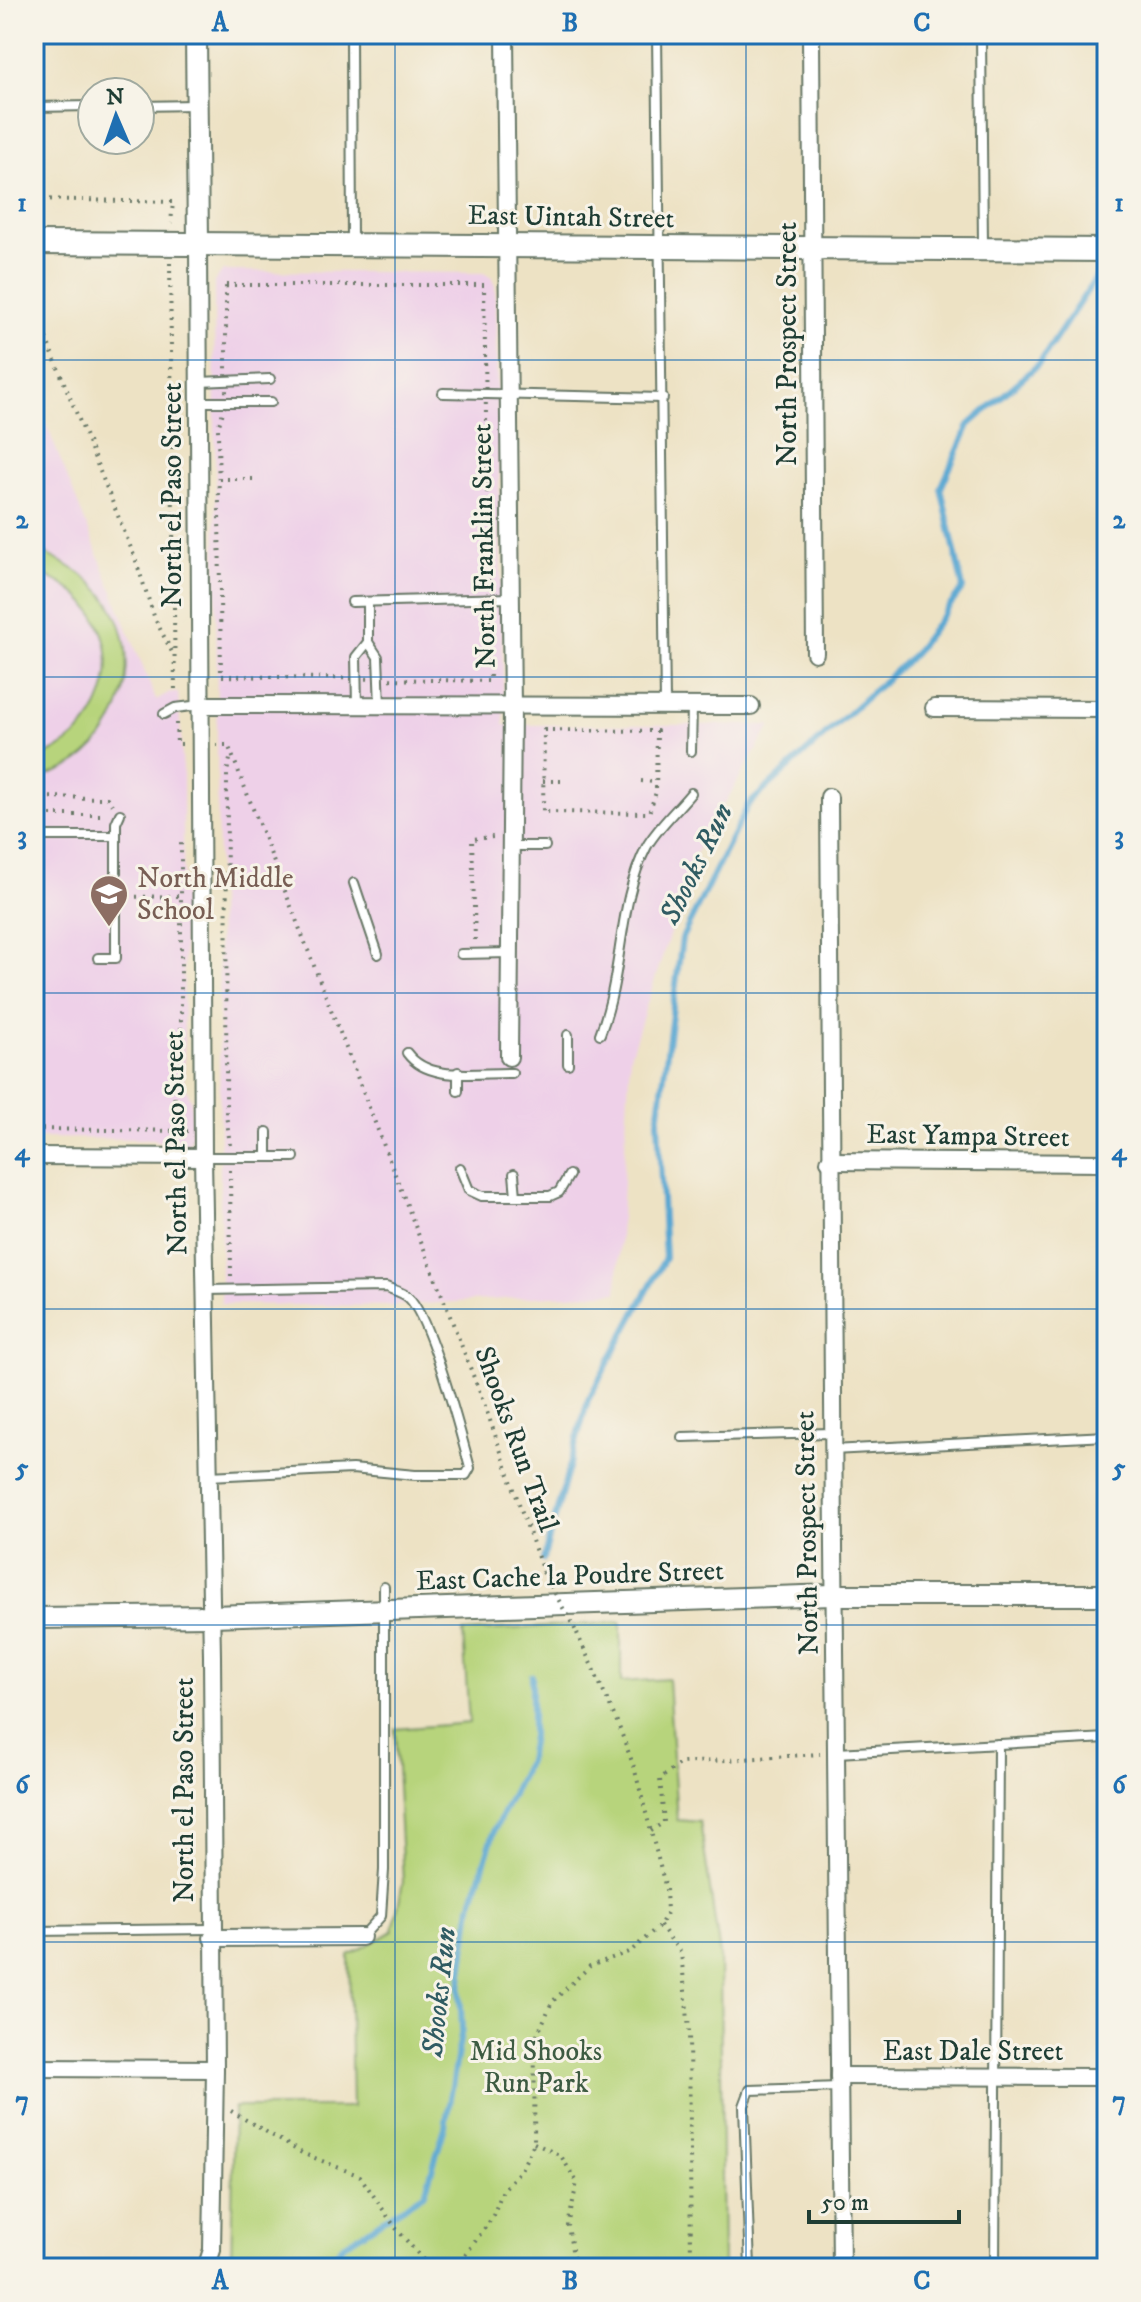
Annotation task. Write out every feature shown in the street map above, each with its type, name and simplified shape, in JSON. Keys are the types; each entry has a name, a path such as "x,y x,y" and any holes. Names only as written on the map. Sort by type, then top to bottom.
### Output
{"main road":[{"name":"East Uintah Street","path":"35,243 1107,250"}],"street":[{"name":"North el Paso Street","path":"196,34 203,1157 212,1616 215,2069 212,2105 212,2250 206,2268"},
{"name":"North Franklin Street","path":"505,34 512,708 504,842 510,953 510,1065"},
{"name":"North Prospect Street","path":"811,34 815,653"},
{"path":"201,705 512,708 751,706"},
{"path":"934,708 1107,709"},
{"name":"North Prospect Street","path":"829,797 832,1595 837,1753 841,2268"},
{"path":"34,1156 203,1157"},
{"name":"East Yampa Street","path":"829,1161 1107,1163"},
{"name":"East Cache la Poudre Street","path":"34,1618 212,1616 832,1595 1107,1595"},
{"path":"212,1934 362,1937"},
{"path":"34,2068 215,2069"},
{"name":"East Dale Street","path":"839,2081 998,2076 1107,2077"}],"lane":[{"path":"351,34 352,246"},
{"path":"657,34 663,248 665,706"},
{"path":"981,34 988,250"},
{"path":"156,106 197,105"},
{"path":"34,107 76,106"},
{"path":"34,220 35,243"},
{"path":"199,382 270,379"},
{"path":"443,393 663,398"},
{"path":"199,402 271,402"},
{"path":"1107,463 1107,505"},
{"path":"352,602 445,597 511,598"},
{"path":"368,602 368,642 378,657 380,706"},
{"path":"357,706 356,657 368,642"},
{"path":"164,714 175,708 201,705"},
{"path":"691,751 692,706"},
{"path":"600,1034 612,1004 633,883 648,845 691,793"},
{"path":"98,958 116,958 116,836 120,814"},
{"path":"34,836 116,836"},
{"path":"504,842 545,846"},
{"path":"354,883 378,954"},
{"path":"461,954 510,953"},
{"path":"568,1035 568,1064"},
{"path":"407,1053 416,1066 429,1072 458,1072 510,1065"},
{"path":"458,1072 458,1091"},
{"path":"267,1132 267,1157"},
{"path":"203,1157 294,1157"},
{"path":"460,1168 469,1190 482,1196 550,1196 559,1192 569,1175"},
{"path":"514,1174 516,1196"},
{"path":"206,1290 386,1287 407,1295 419,1310 457,1416 470,1468 466,1475 415,1475 352,1469 209,1476"},
{"path":"682,1437 831,1441 1107,1436"},
{"path":"362,1937 381,1916 384,1870 384,1587"},
{"path":"837,1753 1107,1738"},
{"path":"995,2268 998,1744"},
{"path":"34,1931 212,1934"},
{"path":"750,2268 744,2106 750,2090 839,2081"}],"path":[{"path":"34,199 173,202 174,656 155,619 124,530 44,333 34,317"},
{"path":"226,285 484,285 486,394 490,681 357,681 221,676 218,428 226,402 226,285"},
{"path":"219,479 255,479"},
{"path":"544,730 657,731 656,782 649,813 543,812 543,781 544,730"},
{"path":"181,759 182,744"},
{"name":"Shooks Run Trail","path":"228,745 475,1380 543,1572 576,1631 618,1724 666,1889 667,1913 660,1925"},
{"path":"231,752 227,803 226,1114 230,1125 231,1279"},
{"path":"543,781 564,781"},
{"path":"641,781 656,782"},
{"path":"34,797 107,798"},
{"path":"107,798 120,814"},
{"path":"34,815 100,816 107,813 107,798"},
{"path":"174,1141 175,1080 181,1073 181,835"},
{"path":"476,954 472,839 504,842"},
{"path":"116,897 181,896"},
{"path":"34,1129 189,1131"},
{"path":"651,1831 664,1822 660,1779 680,1763 837,1753"},
{"path":"469,2268 458,2267 492,2218 503,2190 521,2170 534,2143 535,2040 545,2013 559,1992 590,1966 624,1955 660,1925 681,1953 689,2029 691,2268"},
{"path":"212,2105 241,2115 302,2153 360,2176 395,2227 430,2268"},
{"path":"534,2143 561,2156 577,2182 568,2226 575,2268"}],"shaded area":[{"path":"223,271 483,273 491,277 495,286 504,725 771,725 697,850 630,1056 617,1292 391,1306 221,1304 214,282"},
{"name":"North Middle School","path":"34,416 43,416 156,700 170,692 178,693 183,773 184,1083 191,1100 192,1134 189,1144 180,1146 168,1147 154,1139 34,1138"}],"green space":[{"path":"34,548 74,570 101,592 121,627 126,654 125,682 118,709 105,734 86,755 62,770 34,778 34,758 58,749 77,734 92,716 103,694 107,671 106,648 99,624 74,592 34,570"},
{"name":"Mid Shooks Run Park","path":"621,1622 621,1682 668,1679 677,1820 700,1822 720,1955 723,2268 231,2268 234,2107 352,2107 349,1955 393,1931 403,1882 395,1729 469,1723 463,1632"}],"waterway":[{"name":"Shooks Run","path":"543,1560 588,1400 665,1258 658,1121 682,938 748,805 914,654 963,588 941,488 969,425 1039,364 1107,261"},
{"name":"Shooks Run","path":"322,2268 344,2245 425,2193 445,2127 462,2029 460,1989 471,1906 495,1829 528,1761 532,1736 532,1676"}],"place":[{"name":"North Middle School","path":"109,928"}]}
